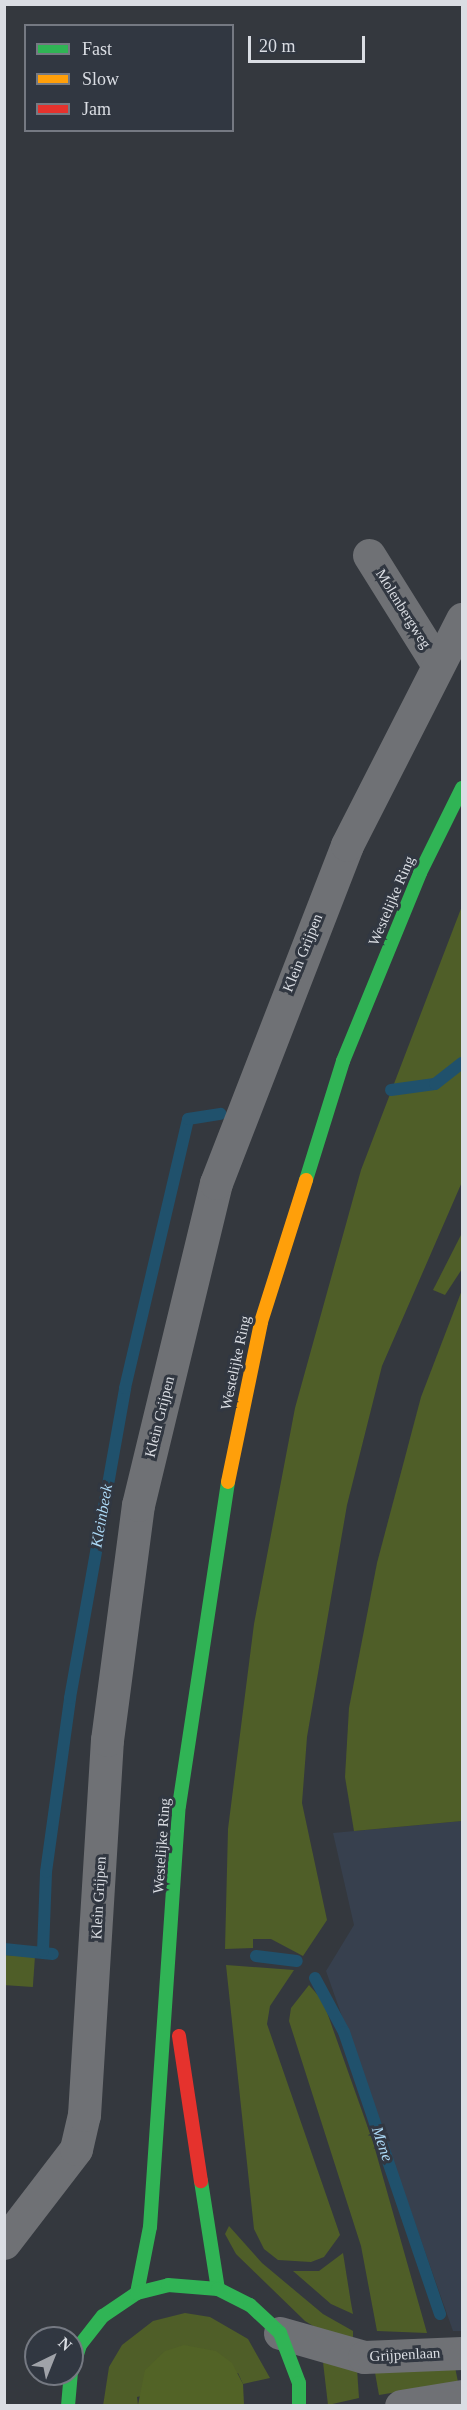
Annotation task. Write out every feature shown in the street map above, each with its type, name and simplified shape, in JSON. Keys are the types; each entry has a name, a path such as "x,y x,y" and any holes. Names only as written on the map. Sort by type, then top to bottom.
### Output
{"main road":[{"name":"Westelijke Ring","path":"137,2293 150,2227 171,1978 179,1806 216,1538 261,1322 343,1061 420,873 462,788"},
{"name":"Westelijke Ring","path":"171,1978 218,2289"},
{"path":"84,2340 104,2316 137,2293 168,2285 218,2289 250,2305 280,2333 299,2383 299,2406"},
{"path":"68,2406 70,2386"}],"street":[{"name":"Molenbergweg","path":"369,555 437,664"},
{"name":"Klein Grijpen","path":"4,2243 76,2149 84,2115 107,1740 138,1505 216,1183 346,844 462,619"},
{"name":"Grijpenlaan","path":"280,2333 364,2358 462,2353"},
{"path":"401,2406 462,2396"}],"shaded area":[{"path":"462,1821 462,2331 453,2331 326,1971 354,1925 333,1833"}],"green space":[{"path":"462,906 462,1182 382,1366 347,1505 307,1737 302,1803 327,1920 303,1956 271,1939 253,1939 253,1948 225,1949 228,1829 254,1624 295,1408 361,1170"},
{"path":"462,1233 462,1269 445,1295 433,1290"},
{"path":"462,1290 462,1821 354,1831 345,1777 349,1708 377,1563 421,1397"},
{"path":"5,1955 35,1957 33,1987 4,1985"},
{"path":"226,1965 294,1970 270,2006 267,2024 340,2235 324,2257 311,2262 278,2260 264,2249 254,2229"},
{"path":"309,1985 323,2001 373,2142 427,2333 377,2331 361,2246 289,2021 291,2008"},
{"path":"229,2226 262,2263 323,2314 353,2331 353,2337 333,2338 305,2321 236,2254 225,2234"},
{"path":"343,2253 353,2314 331,2304 293,2271 319,2271"},
{"path":"185,2313 210,2317 248,2339 270,2378 243,2384 238,2373 137,2397 138,2405 103,2406 109,2367 122,2345 153,2321"},
{"path":"184,2345 216,2351 232,2363 243,2384 244,2405 138,2405 145,2370 165,2351"},
{"path":"323,2362 357,2369 359,2398 328,2405"},
{"path":"374,2367 455,2367 458,2382 379,2395"}],"waterway":[{"name":"Kleinbeek","path":"391,1090 435,1084 462,1063"},
{"name":"Kleinbeek","path":"43,1951 46,1872 70,1698 125,1388 188,1119 221,1114"},
{"name":"Mene","path":"4,1949 53,1954"},
{"name":"Mene","path":"256,1956 297,1961"},
{"name":"Mene","path":"315,1978 344,2032 440,2314"}],"traffic: fast":[{"path":"306,1180 343,1061 420,873 462,788"},
{"path":"137,2293 150,2227 179,1806 228,1482"},
{"path":"201,2181 218,2289"},
{"path":"84,2340 103,2316 137,2293 168,2285 218,2289 250,2305 280,2333 299,2383 299,2406"},
{"path":"68,2406 70,2386"}],"traffic: slow":[{"path":"228,1482 261,1322 306,1180"}],"traffic: jam":[{"path":"179,2036 201,2181"}]}
